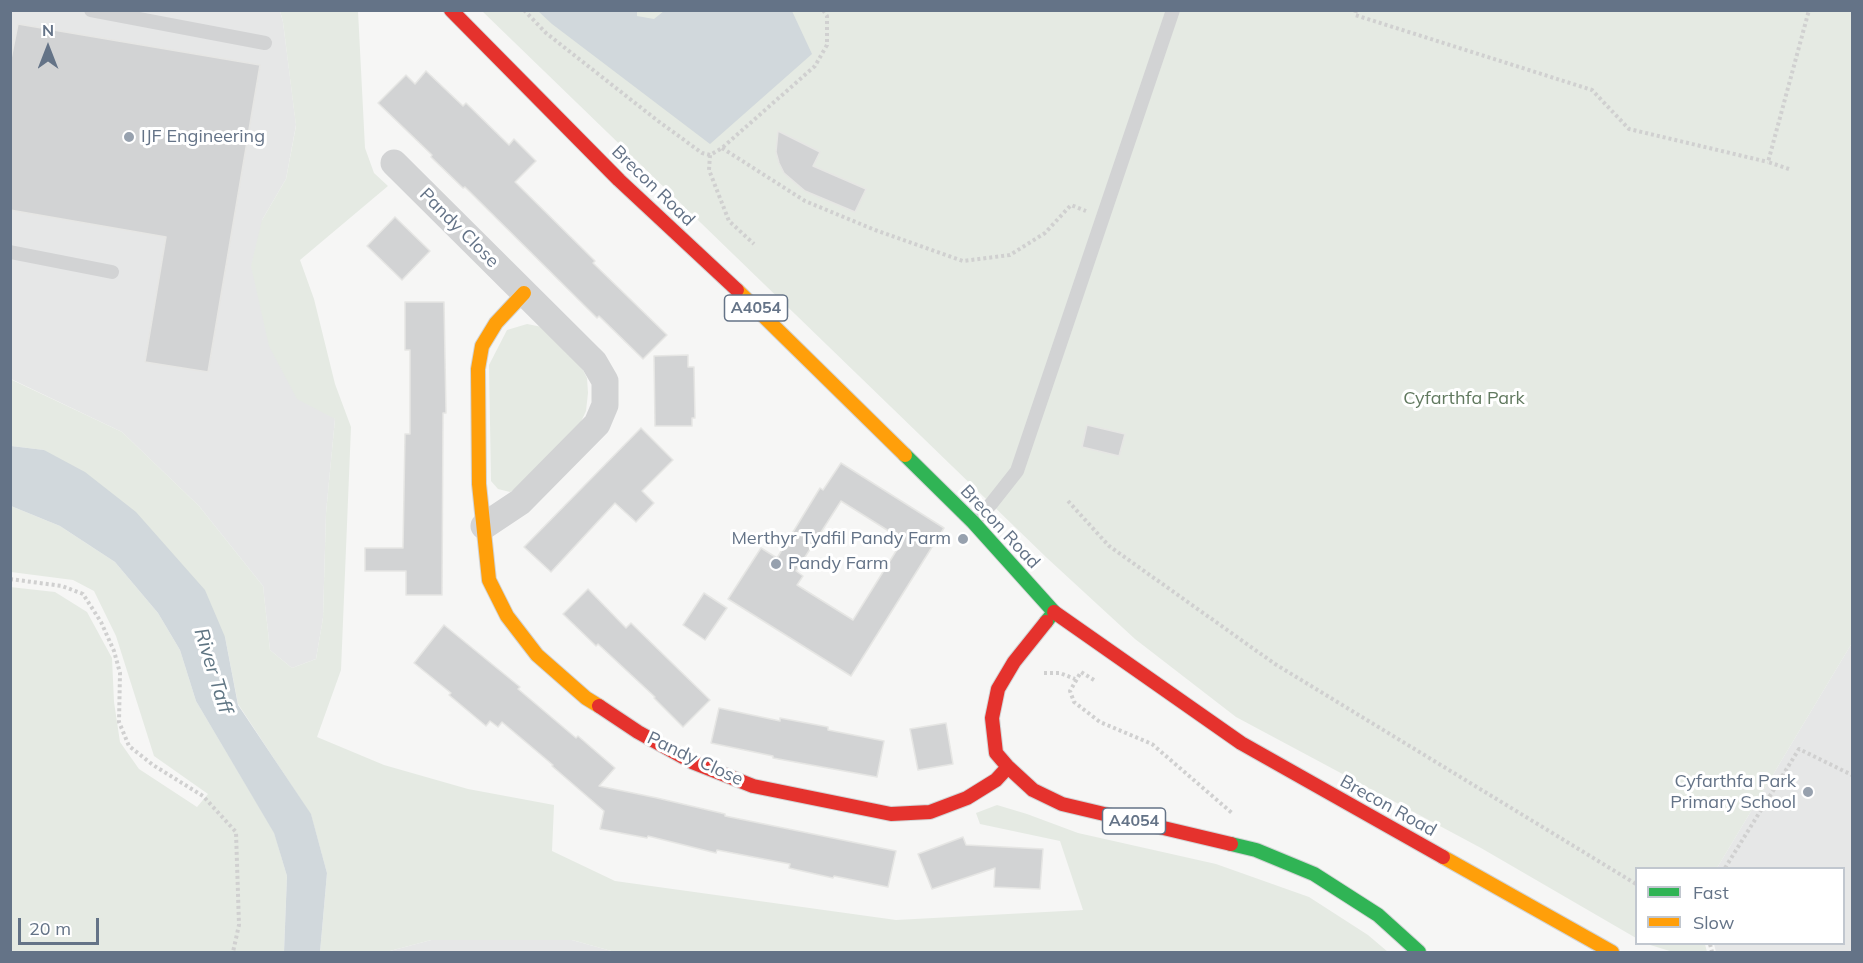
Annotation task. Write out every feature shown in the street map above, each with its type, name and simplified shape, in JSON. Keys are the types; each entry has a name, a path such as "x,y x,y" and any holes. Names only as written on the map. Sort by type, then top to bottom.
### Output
{"street":[{"name":"Brecon Road","path":"451,10 620,180 741,294 974,522 1054,612 1240,743 1612,952"},
{"name":"Pandy Close","path":"394,163 594,363 605,381 605,405 597,424 520,502 484,526"},
{"name":"Pandy Close","path":"524,293 496,323 482,346 478,369 479,484 489,580 507,616 537,655 586,698 638,732 692,762 753,786 891,814 930,812 967,798 996,780 1008,767"},
{"name":"A4054","path":"1054,612 1014,662 998,689 992,718 996,753 1008,767 1033,790 1062,804 1256,850 1314,874 1378,915 1419,952"}],"lane":[{"path":"91,10 265,43"},
{"path":"974,522 1017,471 1173,10"},
{"path":"10,252 112,272"}],"path":[{"path":"524,10 546,33 658,122 702,153 710,155 722,148 815,66 827,45 827,16 823,10"},
{"path":"1356,10 1355,15 1592,90 1629,129 1789,169"},
{"path":"1768,162 1809,10"},
{"path":"722,148 805,201 875,231 963,261 1010,255 1045,233 1071,205 1102,216"},
{"path":"710,155 709,170 729,221 754,244"},
{"path":"1068,501 1109,546 1275,664 1635,883"},
{"path":"10,579 62,586 83,594 101,622 114,651 120,673 119,722 129,746 153,765 202,796 236,832 239,925 232,952"},
{"path":"1099,683 1081,672 1070,691 1074,702 1100,722 1152,744 1234,814"},
{"path":"1726,867 1799,749 1852,775"}],"shaded area":[{"path":"10,11 280,11 296,125 286,179 262,220 335,419 326,513 323,618 316,659 292,668 270,650 263,586 199,506 122,432 11,379"},
{"name":"Cyfarthfa Park Primary School","path":"1852,643 1852,952 1716,952 1714,945 1845,945 1845,867 1718,867"},
{"path":"431,940 572,940 615,952 386,952"}],"green space":[{"path":"280,11 358,11 365,148 374,173 388,186 300,260 314,299 335,384 351,427 341,670 317,737 384,765 468,789 554,805 552,851 615,881 896,920 1083,910 1060,841 980,824 976,813 997,805 1078,833 1216,864 1309,897 1368,935 1388,952 615,952 572,940 431,940 386,952 320,952 327,873 311,815 238,704 225,637 44,450 11,446 10,379 122,432 199,506 263,586 270,650 292,668 316,659 323,618 326,513 335,419 297,399 269,346 251,266 262,220 286,179 296,126"},
{"name":"Cyfarthfa Park","path":"482,11 1852,11 1852,643 1718,867 1635,867 1635,937 1481,848 1236,717 1135,639 1047,558"},
{"path":"527,324 547,328 580,364 587,378 588,393 586,411 579,426 519,487 510,492 498,489 491,481 489,365 507,330"},
{"path":"11,506 60,526 115,562 158,613 180,650 196,701 274,832 287,876 284,952 11,952 10,587 55,592 87,612 112,658 114,702 120,742 139,769 197,807 208,794 154,756 116,636 94,591 73,580 11,572"},
{"path":"1650,945 1705,945 1707,952 1673,952"}],"water":[{"path":"538,11 637,11 637,16 654,19 664,11 792,11 812,54 710,144"},
{"name":"River Taff","path":"11,446 44,450 85,472 136,512 205,590 225,637 238,705 311,814 327,873 320,952 284,952 287,876 274,833 196,701 180,650 158,613 115,562 60,526 11,506"}],"building":[{"name":"IJF Engineering","path":"18,24 260,65 208,372 145,362 166,237 10,210 10,64"},
{"path":"426,71 463,106 466,103 509,145 514,139 536,161 515,182 667,335 643,359 599,316 597,318 378,103 406,75 415,84"},
{"path":"778,131 820,152 813,166 866,189 855,212 805,191 784,173 776,152"},
{"path":"395,217 430,251 402,280 367,246"},
{"path":"405,302 444,302 446,413 443,413 442,595 406,595 406,571 365,571 365,548 403,548 405,434 410,434 410,350 405,350"},
{"path":"688,355 688,367 694,367 695,418 692,418 692,426 655,426 654,356"},
{"path":"1087,425 1125,434 1119,456 1082,447"},
{"path":"641,428 673,460 642,491 654,503 636,522 615,503 551,572 524,547"},
{"name":"Pandy Farm","path":"841,463 944,528 851,676 728,599 761,548 777,558 820,488 823,490","holes":["841,501 903,540 853,620 797,585 803,576 796,571"]},
{"path":"588,589 626,628 631,623 710,700 683,727 655,697 563,614"},
{"path":"704,593 727,608 705,640 683,625"},
{"path":"444,625 520,687 518,689 576,738 578,736 615,768 599,786 725,814 725,816 896,851 888,887 789,868 790,864 717,850 716,853 648,836 647,838 600,829 604,811 553,765 502,722 498,727 490,721 486,726 414,663"},
{"path":"719,708 780,721 780,718 828,727 828,730 884,741 877,777 773,758 773,756 711,743"},
{"path":"946,723 953,764 918,770 910,729"},
{"path":"963,837 966,845 1043,849 1040,889 994,887 995,868 932,889 918,854"}],"traffic: fast":[{"path":"905,455 973,522 1054,612 1046,622"},
{"path":"1231,844 1256,850 1314,874 1378,915 1419,952"}],"traffic: slow":[{"path":"737,290 905,455"},
{"path":"524,293 496,323 482,346 478,369 479,484 489,580 507,616 537,655 586,698 599,706"},
{"path":"1443,857 1612,952"}],"traffic: jam":[{"path":"451,10 619,180 737,290"},
{"path":"1054,612 1241,743 1443,857"},
{"path":"1046,622 1014,662 998,689 992,718 996,753 1033,790 1062,804 1231,844"},
{"path":"599,706 638,732 692,762 753,786 891,814 930,812 967,798 996,780 1008,767"}],"place":[{"name":"IJF Engineering","path":"129,137"},
{"name":"Merthyr Tydfil Pandy Farm","path":"963,539"},
{"name":"Pandy Farm","path":"776,564"},
{"name":"Cyfarthfa Park Primary School","path":"1808,792"}]}
